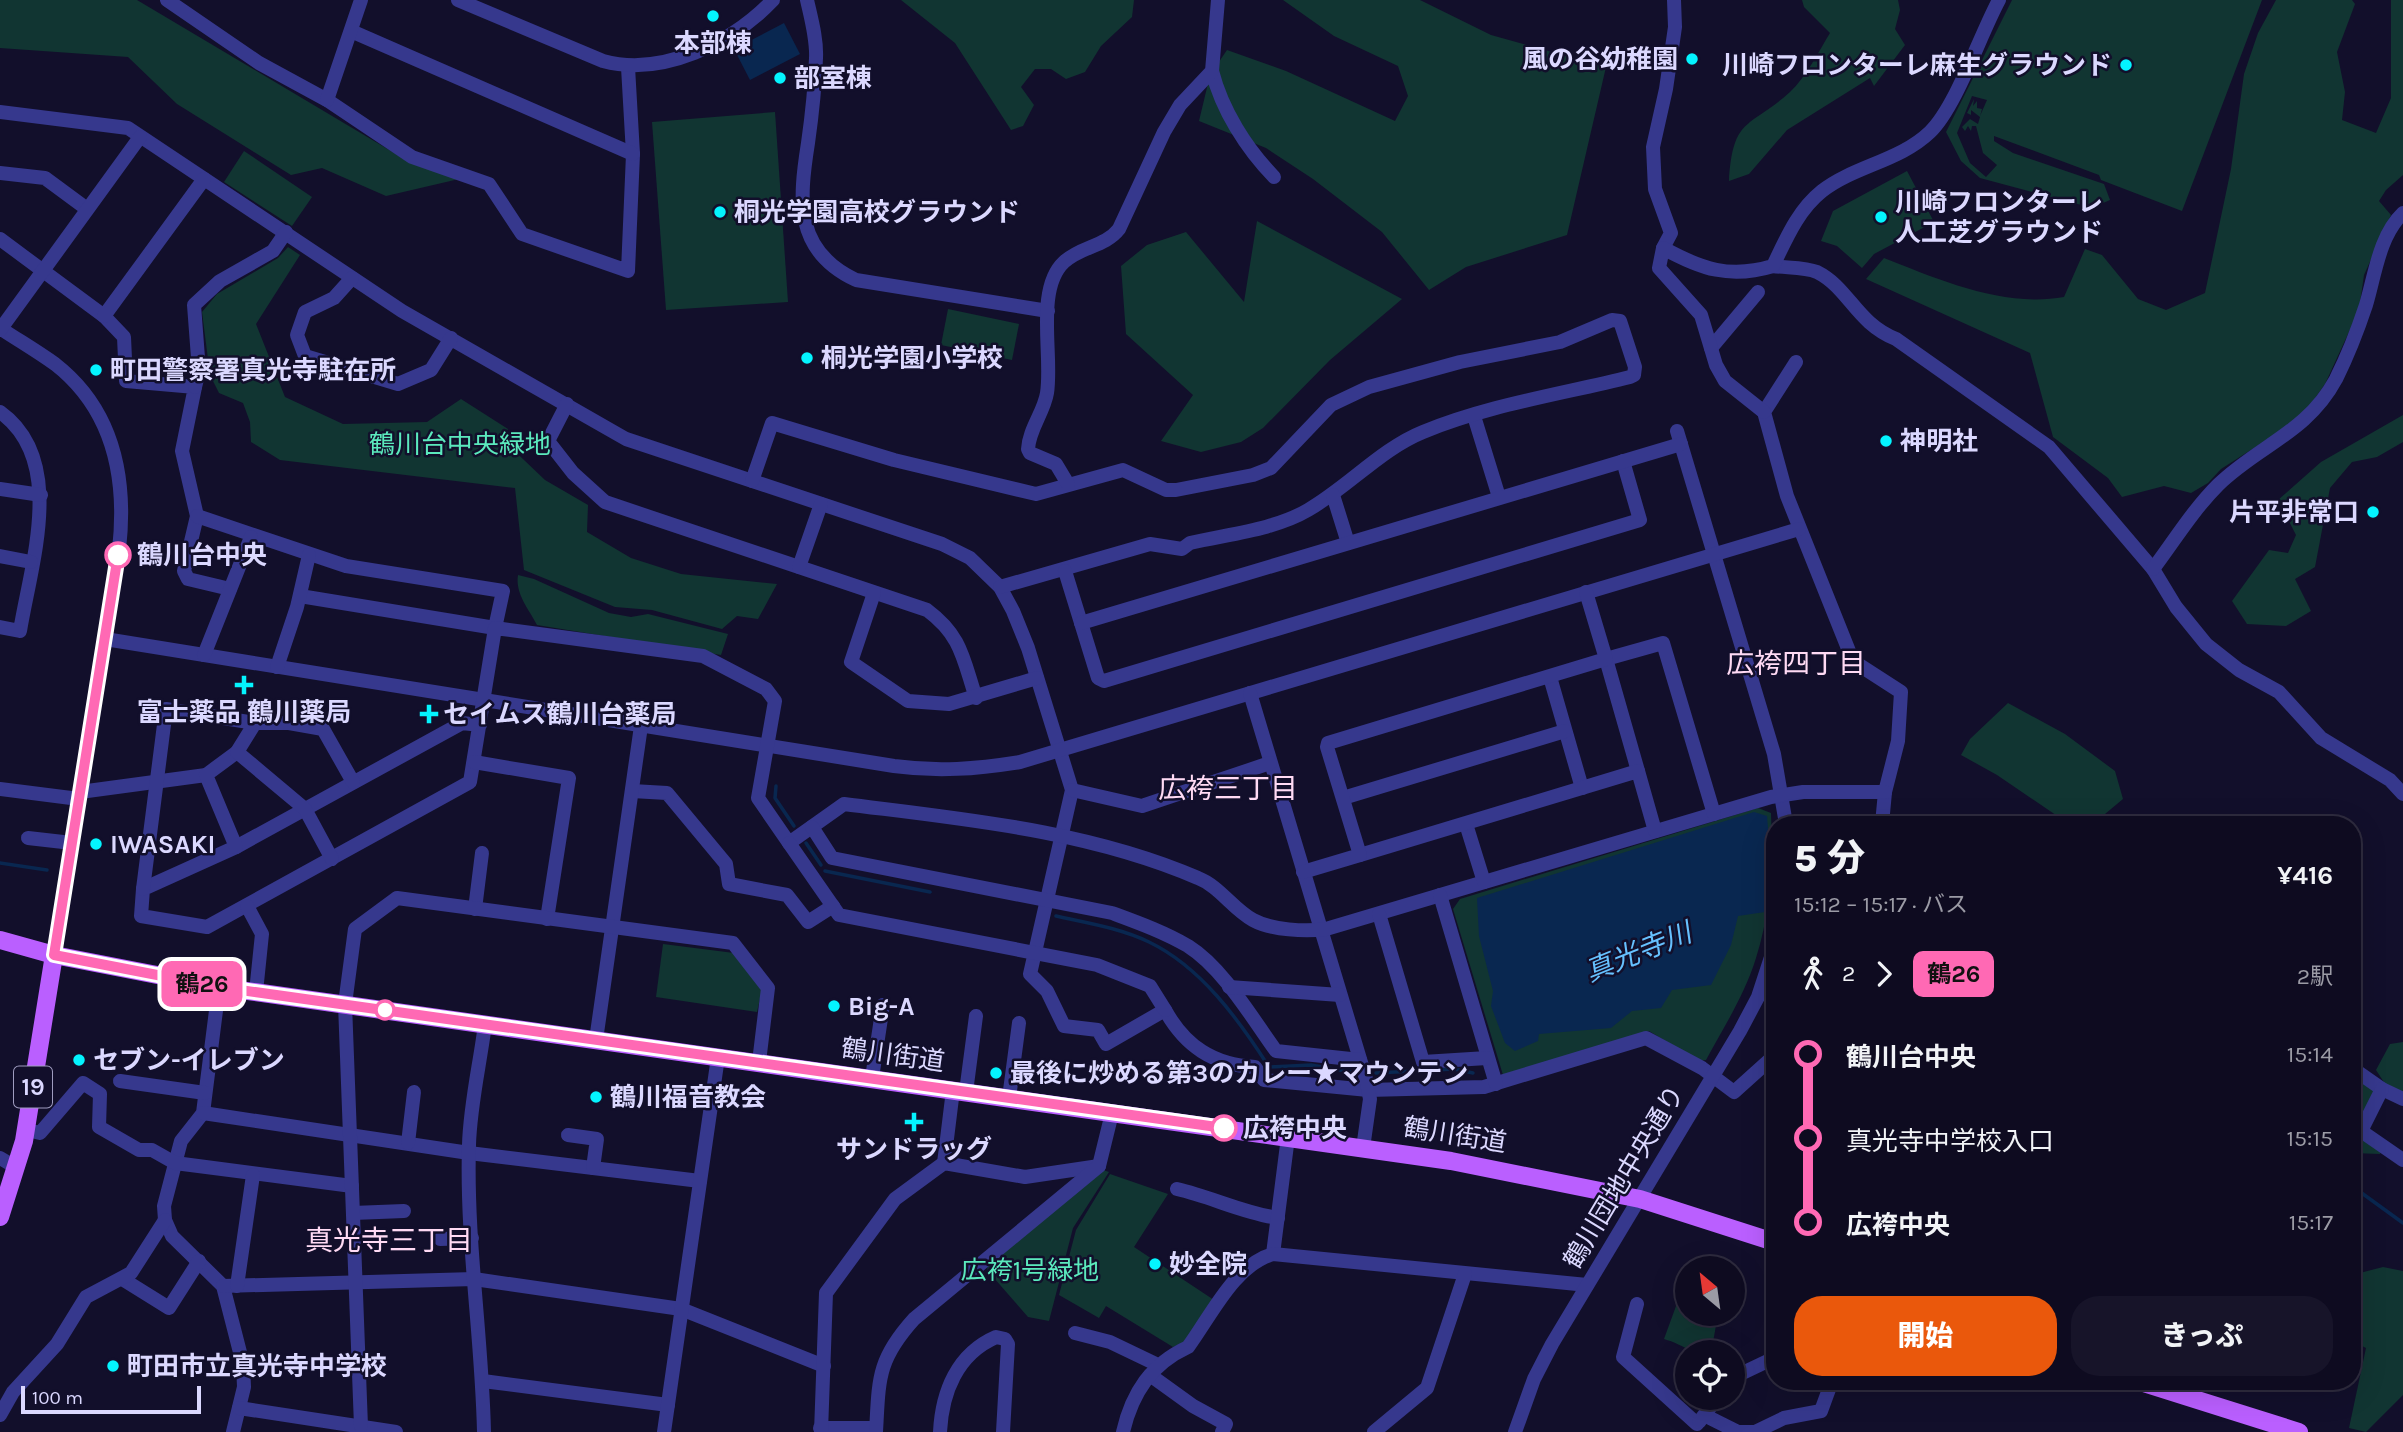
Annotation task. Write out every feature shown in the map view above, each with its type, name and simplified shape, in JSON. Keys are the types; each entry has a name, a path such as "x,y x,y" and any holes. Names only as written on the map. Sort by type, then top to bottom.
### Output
{"main road":[{"name":"鶴川街道","path":"0,940 54,955 219,987 1288,1137 1529,1174 1640,1199 1766,1239"},
{"name":"19","path":"0,1217 27,1130 54,955"},
{"path":"2166,1390 2299,1432"}],"street":[{"path":"167,0 259,62 327,100 412,157 489,184 522,234 628,271 633,154 628,68"},
{"path":"327,100 362,0"},
{"path":"458,0 603,61 628,68 659,63 718,41 742,27 773,0"},
{"path":"807,0 816,54 801,200 806,231 824,257 844,274 856,280 1048,312"},
{"path":"1218,0 1212,71 1219,98 1258,161 1274,177"},
{"path":"1674,0 1675,27 1666,89 1653,147 1655,189 1671,233 1662,248 1660,268 1701,315 1725,382 1763,412 1775,459 1799,528 1853,661 1901,692 1898,741 1885,792 1883,816"},
{"path":"1773,266 1793,225 1822,190 1902,150 1930,132 1943,114 1999,0"},
{"path":"351,31 633,154"},
{"path":"1068,484 1056,464 1030,453 1028,449 1046,400 1049,378 1049,294 1063,263 1078,252 1112,237 1119,229 1152,151 1180,105 1212,71"},
{"path":"0,113 128,128 402,312 625,439 942,544 970,558 1000,587 1013,611 1073,790 1030,974 1047,991 1064,1026 1098,1030 1106,1044 1165,1010"},
{"path":"54,955 123,517 121,484 112,442 100,418 71,378 0,329 140,137"},
{"path":"0,173 46,178 87,209"},
{"path":"104,316 204,179"},
{"path":"2152,569 2219,485 2295,430 2324,400 2337,376 2365,306 2379,255 2395,220 2403,213"},
{"path":"230,589 187,579 184,571 197,516 182,451 199,370 194,305 220,281 273,251 286,232"},
{"path":"0,239 104,316 124,337 126,380 195,387"},
{"path":"1662,248 1716,272 1752,273 1773,266 1816,271 1843,293 1852,308 1881,333 1896,339 2049,447 2152,569 2176,607 2206,645 2239,670 2279,692 2321,738 2390,780 2403,794"},
{"path":"352,278 334,298 305,312 297,335 305,356 398,384 431,370 451,338"},
{"path":"1711,348 1758,292"},
{"path":"752,481 772,422 894,460 1036,494 1123,470 1166,490 1176,490 1263,472 1278,464 1331,405 1348,395 1460,362 1560,342 1612,320 1620,321 1635,367 1634,375 1474,416 1423,432 1402,442 1333,495 1290,520 1190,543 1182,550 1150,544 1065,571 1000,587"},
{"path":"1763,412 1796,362"},
{"path":"567,404 548,441 573,473 605,502 927,610 948,625 958,642 976,698"},
{"path":"0,412 26,442 35,462 41,495 20,631 0,627"},
{"path":"1474,416 1499,497"},
{"path":"1081,623 1623,461 1679,437 1783,794 1785,816"},
{"path":"1065,571 1100,681 1212,650 1640,520 1623,461"},
{"path":"0,489 41,495"},
{"path":"1333,495 1348,543"},
{"path":"799,567 821,504"},
{"path":"197,516 247,532 251,537 346,566 503,591 470,782 207,927 141,916 155,781 166,709 255,723 289,723 323,729 353,782"},
{"path":"104,639 936,771 1008,764 1799,528"},
{"path":"204,655 251,537"},
{"path":"277,667 300,596 309,555"},
{"path":"0,556 31,562"},
{"path":"1586,592 1656,831"},
{"path":"874,593 851,662 908,701 949,704 1037,678"},
{"path":"300,596 495,628 703,656 724,665 766,689 775,701 758,798 839,915 1097,965 1150,986 1185,1041 1228,1066 1255,1067 1264,1080 1368,1090 1496,1084 1646,1038 1702,1068 1734,1092 1766,1063"},
{"path":"1360,855 1328,743 1662,643 1714,814"},
{"path":"1550,677 1582,788"},
{"path":"1250,693 1368,1090 1363,1148"},
{"path":"0,789 80,795 206,775 237,752 255,723"},
{"path":"143,889 236,847 462,723 480,725"},
{"path":"596,1040 640,726"},
{"path":"1343,799 1565,731"},
{"path":"237,752 305,809 332,859"},
{"path":"474,762 569,778 547,919"},
{"path":"1073,790 1142,806 1270,763"},
{"path":"1303,872 1638,771"},
{"path":"206,775 236,847"},
{"path":"632,791 667,793 726,864 729,884 787,895 808,922 833,906"},
{"path":"789,843 844,804 956,818 1121,850 1201,879 1252,920 1268,925 1320,930 1783,794 1885,792"},
{"path":"1466,824 1484,882"},
{"path":"812,827 832,858 1112,913 1155,929 1191,948 1229,987 1276,1051 1360,1060"},
{"path":"28,838 72,843"},
{"path":"475,909 482,853"},
{"path":"1440,895 1496,1084"},
{"path":"361,1426 345,1004 355,929 397,898 733,943 768,988 759,1062"},
{"path":"247,906 262,934 256,992"},
{"path":"1379,914 1423,1062 1487,1058"},
{"name":"鶴川団地中央通り","path":"1516,1432 1534,1379 1753,1007 1766,970"},
{"path":"219,987 203,1113 181,1141 164,1206 165,1220 172,1236 230,1286 474,1279 681,1309 824,1366"},
{"path":"1229,987 1340,995"},
{"path":"872,1078 883,1005"},
{"path":"976,1016 944,1163 895,1199 826,1293 820,1430 876,1430 879,1377 885,1357 897,1337 914,1319 1099,1166 1112,1113"},
{"path":"484,1432 469,1153 485,1024"},
{"path":"1009,1098 1014,1029"},
{"path":"664,1432 718,1057"},
{"path":"2361,1074 2403,1099"},
{"path":"120,1081 138,1077 205,1093"},
{"path":"27,1130 40,1133 83,1083 100,1094 99,1127 139,1150 152,1150 174,1163 352,1186"},
{"path":"2382,1089 2361,1131 2403,1160"},
{"path":"408,1143 414,1092"},
{"path":"203,1113 469,1153 700,1181"},
{"path":"568,1135 597,1139 593,1168"},
{"path":"1273,1255 1288,1137"},
{"path":"0,1158 17,1168"},
{"path":"944,1163 1025,1177 1099,1166"},
{"path":"233,1432 244,1387 243,1364 230,1286 253,1175"},
{"path":"1177,1189 1202,1195 1247,1212 1278,1218"},
{"path":"353,1213 404,1211"},
{"path":"0,1415 13,1392 57,1344 86,1297 124,1280 165,1220"},
{"path":"440,1239 472,1238"},
{"path":"1123,1432 1129,1404 1154,1370 1188,1347 1245,1269 1261,1258 1273,1255 1587,1285"},
{"path":"124,1280 169,1308 199,1261"},
{"path":"1374,1432 1427,1388 1465,1274"},
{"path":"1637,1304 1623,1357 1698,1424 1738,1432 1755,1432 1784,1418 1821,1411 1829,1390"},
{"path":"1075,1333 1110,1342 1154,1370 1193,1406 1226,1424 1222,1432"},
{"path":"940,1432 945,1392 958,1369 996,1337 1005,1339 1008,1344 1003,1432"},
{"path":"1745,1372 1766,1362"},
{"path":"483,1381 668,1405"},
{"path":"239,1408 386,1431"}],"green space":[{"path":"0,0 137,0 406,160 459,179 386,196 322,168 291,175 177,104 128,57 0,48"},
{"path":"901,0 1134,0 1132,17 1101,46 1085,72 1066,79 1051,69 1035,69 1021,87 1034,105 1023,126 1011,130 955,43"},
{"path":"1283,0 1420,0 1491,35 1606,67 1567,235 1466,267 1429,290 1382,232 1313,179 1266,148 1199,121 1210,75 1227,50 1286,71 1395,121 1408,96 1398,66 1334,36"},
{"path":"1802,0 1898,0 1900,10 1895,29 1905,45 1874,86 1870,78 1787,130 1749,174 1729,181 1734,145 1739,134 1796,86 1830,33 1804,7"},
{"name":"川崎フロンターレ麻生グラウンド","path":"2012,0 2262,0 2182,211 2101,180 2099,175 1994,136 1994,141 2013,153 2104,184 2110,200 2094,207 2085,206 1980,178 1961,161 1946,132","holes":["1972,96 1987,100 1980,116 1982,109 1977,108 1977,101 1973,106 1974,99 1967,113 1971,115 1971,110 1980,117 1978,124 1970,119 1962,127 1965,131 1968,126 1971,131 1972,126 1976,126 1983,153 1997,165 1986,177 1970,163 1957,133"]},
{"path":"2276,0 2352,0 2355,4 2337,52 2345,92 2342,120 2376,133 2391,98 2391,0 2403,0 2403,175 2386,190 2379,201 2391,215 2364,275 2359,310 2325,384 2301,418 2221,469 2208,483 2191,493 2164,486 2122,497 2108,478 2053,437 2030,353 1866,279 1884,258 1950,283 1995,295 2018,299 2064,297 2085,249 2102,255 2138,299 2166,310 2205,293 2231,169 2244,74 2258,33"},
{"name":"桐光学園高校グラウンド","path":"775,112 788,302 666,310 652,122"},
{"path":"244,151 312,197 292,226 224,182"},
{"name":"川崎フロンターレ 人工芝グラウンド","path":"1907,171 1934,222 1874,254 1862,268 1837,246 1821,241 1833,211"},
{"path":"1257,221 1402,299 1330,360 1263,428 1241,442 1201,452 1161,441 1193,395 1126,334 1121,266 1147,245 1186,232 1244,302"},
{"name":"鶴川台中央緑地","path":"288,247 300,255 256,324 285,397 343,424 427,422 461,399 508,429 505,442 545,480 588,505 587,532 631,558 681,574 777,584 758,619 737,616 722,629 652,610 615,607 524,570 515,488 280,460 251,442 250,422 243,403 219,393 210,375 202,312 217,294 278,258"},
{"path":"948,309 1019,324 1012,360 941,345"},
{"path":"2403,415 2403,442 2377,457 2352,462 2330,488 2315,567 2295,579 2311,611 2286,626 2247,624 2232,601 2269,550 2288,553 2296,535 2278,500 2321,462"},
{"path":"518,575 534,579 609,613 631,617 648,614 728,634 721,655 537,625 521,595"},
{"path":"2008,703 2065,734 2115,771 2123,799 2103,816 2057,816 1997,775 1961,755 1970,739"},
{"path":"1758,808 1771,813 1771,816 1766,816 1766,917 1761,940 1746,984 1706,1060 1699,1061 1649,1031 1503,1075 1453,909 1460,899"},
{"path":"663,944 734,953 762,990 757,1012 656,997"},
{"path":"2403,1042 2403,1100 2395,1099 2376,1070 2390,1044"},
{"path":"2361,1079 2375,1089 2361,1119"},
{"path":"2361,1136 2382,1150 2380,1154 2361,1153"},
{"name":"広袴1号緑地","path":"1103,1170 1109,1172 1073,1228 1049,1321 1028,1317 987,1270 988,1264"},
{"name":"妙全院","path":"1110,1174 1168,1194 1134,1247 1214,1300 1183,1343 1173,1347 1106,1306 1099,1318 1059,1295 1076,1230"},
{"path":"2383,1267 2403,1271 2403,1395 2366,1432 2349,1428 2357,1390 2361,1390 2361,1372 2366,1348 2361,1346 2361,1273"},
{"path":"1675,1309 1675,1326 1716,1326 1713,1340 1675,1340 1675,1343 1664,1339"}],"water":[{"path":"784,23 800,54 750,80 734,49"},
{"path":"1754,812 1767,816 1765,912 1738,916 1731,945 1711,985 1672,990 1661,1008 1632,1011 1611,1028 1539,1034 1538,1041 1515,1051 1505,1043 1491,1006 1493,991 1479,936 1477,898"}],"waterway":[{"name":"真光寺川","path":"776,786 775,798 794,826"},
{"name":"真光寺川","path":"806,843 821,865"},
{"name":"真光寺川","path":"0,863 47,870"},
{"name":"真光寺川","path":"825,871 930,892"},
{"name":"真光寺川","path":"1056,916 1127,933 1149,942 1185,965 1232,1013 1269,1067 1311,1065 1351,1072"},
{"name":"真光寺川","path":"1376,1073 1454,1069 1473,1073"},
{"name":"真光寺川","path":"2361,1193 2403,1223"}],"bus line":[{"name":"鶴26","path":"118,555 54,955 219,987 1224,1128"}],"place":[{"name":"本部棟","path":"713,16"},
{"name":"風の谷幼稚園","path":"1692,59"},
{"name":"川崎フロンターレ麻生グラウンド","path":"2126,65"},
{"name":"部室棟","path":"780,78"},
{"name":"桐光学園高校グラウンド","path":"720,212"},
{"name":"川崎フロンターレ 人工芝グラウンド","path":"1881,217"},
{"name":"桐光学園小学校","path":"807,358"},
{"name":"町田警察署真光寺駐在所","path":"96,370"},
{"name":"神明社","path":"1886,441"},
{"name":"片平非常口","path":"2373,512"},
{"name":"鶴川台中央","path":"118,555"},
{"name":"富士薬品 鶴川薬局","path":"244,685"},
{"name":"セイムス鶴川台薬局","path":"429,714"},
{"name":"IWASAKI","path":"96,844"},
{"name":"Big-A","path":"834,1006"},
{"name":"セブン-イレブン","path":"79,1060"},
{"name":"最後に炒める第3のカレー★マウンテン","path":"996,1073"},
{"name":"鶴川福音教会","path":"596,1097"},
{"name":"サンドラッグ","path":"914,1122"},
{"name":"広袴中央","path":"1224,1128"},
{"name":"妙全院","path":"1155,1264"},
{"name":"町田市立真光寺中学校","path":"113,1366"}],"district":[{"name":"広袴四丁目","path":"1796,663"},
{"name":"広袴三丁目","path":"1228,788"},
{"name":"真光寺三丁目","path":"389,1240"}]}
